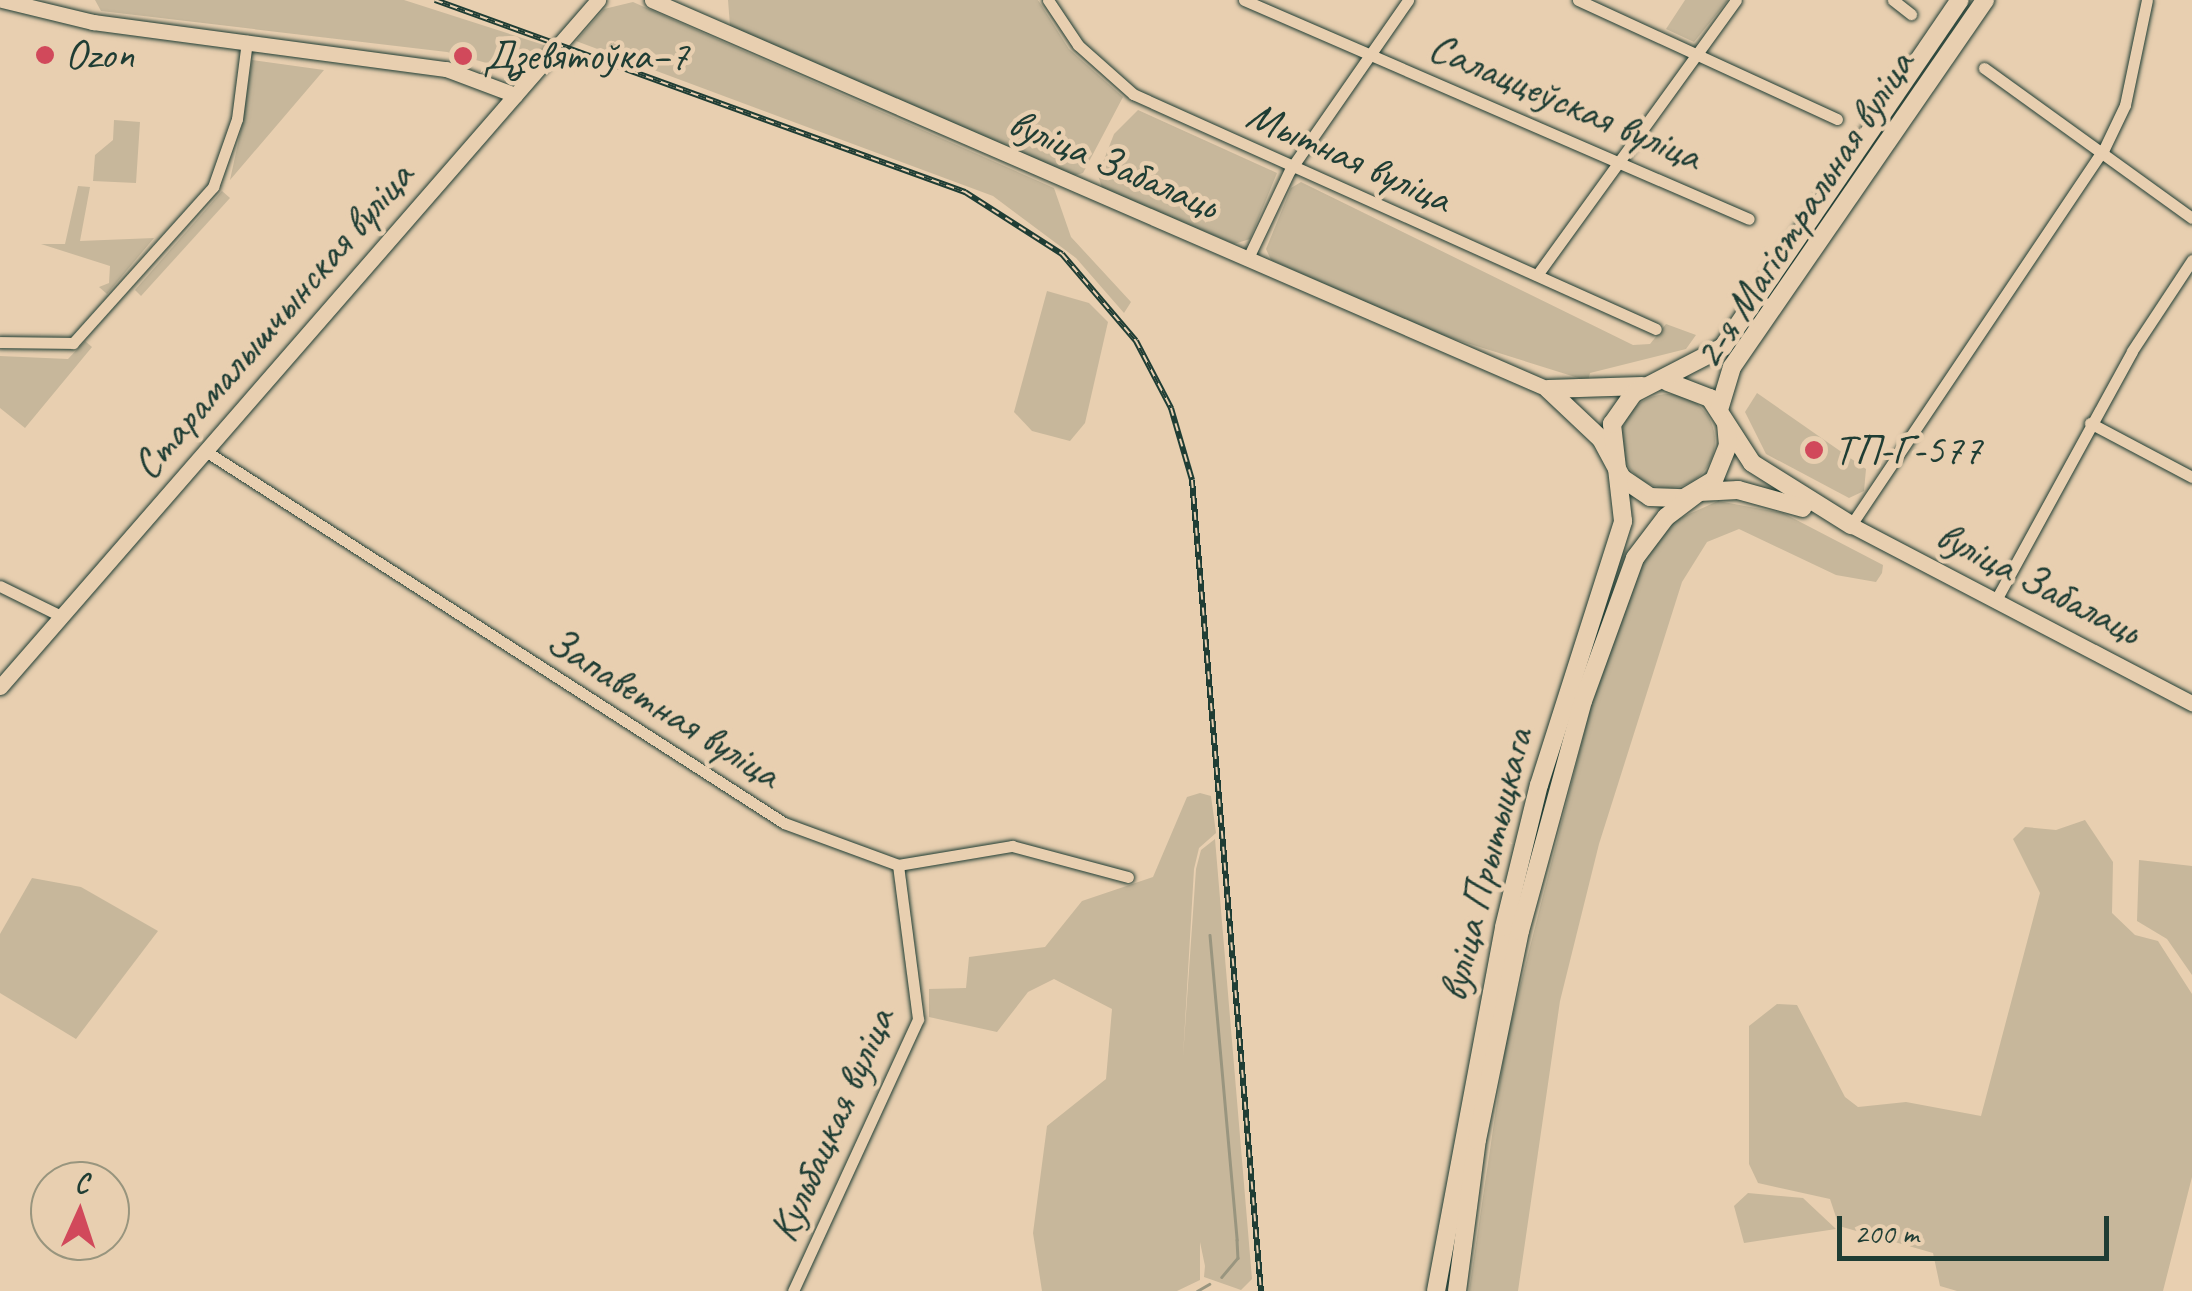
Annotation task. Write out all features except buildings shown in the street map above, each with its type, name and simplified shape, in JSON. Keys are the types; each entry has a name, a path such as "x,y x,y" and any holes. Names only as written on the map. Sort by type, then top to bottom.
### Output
{"main road":[{"path":"2,0 248,41 446,68 515,94"},
{"path":"68,12 80,0"},
{"name":"Старамалышчынская вуліца","path":"0,687 598,0"},
{"name":"вуліца Забалаць","path":"652,0 1548,389"},
{"name":"2-я Магістральная вуліца","path":"1654,384 1723,347 1960,0"},
{"name":"2-я Магістральная вуліца","path":"1720,410 1732,367 1985,0"},
{"path":"1614,464 1612,424 1634,393 1654,384"},
{"path":"1548,389 1684,384 1720,410 1752,463 1851,525"},
{"path":"1548,389 1589,424 1614,464 1650,498 1700,492 1768,494 1851,525"},
{"path":"1700,492 1728,446 1720,410"},
{"name":"вуліца Прытыцкага","path":"1436,1291 1458,1139 1521,856 1618,546 1624,502 1614,464"},
{"name":"вуліца Прытыцкага","path":"1457,1291 1477,1140 1520,932 1583,701 1636,558 1666,517 1700,492"},
{"name":"вуліца Забалаць","path":"1851,525 1997,598 2192,704"}],"street":[{"name":"Мытная вуліца","path":"1048,0 1078,45 1133,94 1290,170 1656,329"},
{"path":"1247,260 1290,170 1408,0"},
{"path":"1578,0 1837,120"},
{"path":"1537,276 1736,0"},
{"path":"1893,0 1911,14"},
{"path":"1851,525 2104,150 2126,105 2147,0"},
{"name":"Салаццеўская вуліца","path":"1252,2 1750,219"},
{"path":"0,342 73,344 213,188 238,118 248,41"},
{"path":"1984,68 2104,150 2192,218"},
{"path":"1997,598 2090,423 2192,260"},
{"path":"2090,423 2192,477"},
{"name":"Запаветная вуліца","path":"206,452 499,644 614,708 766,813 898,865"},
{"path":"0,586 61,616"},
{"path":"898,865 1012,846 1128,876"},
{"name":"Кульбацкая вуліца","path":"793,1291 918,1018 898,865"}],"shaded area":[{"path":"95,0 404,0 550,47 526,74 447,52 101,11"},
{"path":"728,0 1038,0 1069,49 1123,97 1083,173 1073,176 730,26"},
{"path":"1685,0 1728,0 1694,42 1666,29"},
{"path":"633,2 1054,188 1071,237 1131,302 1124,313 1076,258 993,196 576,41 604,9"},
{"path":"252,60 324,70 230,180 242,125"},
{"path":"1138,110 1277,173 1250,239 1234,244 1102,188 1098,175 1114,134"},
{"path":"114,120 140,122 136,183 93,181 95,155 113,140"},
{"path":"1301,182 1633,345 1650,344 1666,324 1696,335 1686,349 1590,373 1588,381 1435,333 1271,260 1266,249 1291,188"},
{"path":"78,186 90,187 80,241 154,238 107,294 99,287 109,283 110,266 41,244 65,244"},
{"path":"222,191 230,198 141,296 135,290"},
{"path":"1047,291 1089,303 1108,322 1085,423 1070,441 1032,431 1014,412"},
{"path":"85,341 92,347 25,428 0,408 0,356 68,359"},
{"path":"1757,393 1866,469 1864,491 1849,498 1766,454 1745,412"},
{"path":"1659,394 1677,394 1702,407 1712,423 1712,459 1702,475 1677,488 1659,488 1634,475 1621,450 1621,432 1634,407"},
{"path":"1718,501 1783,513 1883,565 1882,573 1876,582 1836,575 1739,529 1707,542 1682,582 1599,844 1560,1001 1518,1291 1469,1291 1506,1042 1591,706 1647,551 1676,520"},
{"path":"1200,793 1211,796 1216,833 1199,848 1194,869 1183,1057 1196,869 1201,850 1215,839 1252,1279 1241,1290 1204,1277 1200,1242 1200,1280 1177,1291 1042,1291 1033,1233 1047,1126 1106,1079 1112,1009 1054,979 1028,992 997,1032 929,1017 929,989 966,988 969,957 1045,947 1082,901 1153,877 1187,797"},
{"path":"2085,820 2113,862 2112,913 2135,935 2158,941 2192,994 2192,1177 2163,1291 1957,1291 1940,1286 1933,1253 1839,1226 1830,1199 1758,1183 1749,1164 1749,1026 1777,1004 1797,1005 1845,1097 1858,1107 1906,1102 1981,1116 2040,893 2013,839 2025,827 2056,830"},
{"path":"2139,860 2192,866 2192,975 2167,939 2137,921"},
{"path":"32,878 81,887 158,931 76,1039 0,993 0,934"},
{"path":"1748,1193 1803,1198 1836,1229 1744,1243 1734,1206"}],"waterway":[{"path":"1210,935 1238,1258 1222,1277"},
{"path":"1197,1291 1209,1284"}],"railway":[{"path":"435,0 965,192 1062,254 1136,341 1171,408 1192,480 1261,1291"}],"place":[{"name":"Ozon","path":"45,55"},
{"name":"Дзевятоўка–7","path":"463,56"},
{"name":"ТП-Г-577","path":"1814,450"}]}
